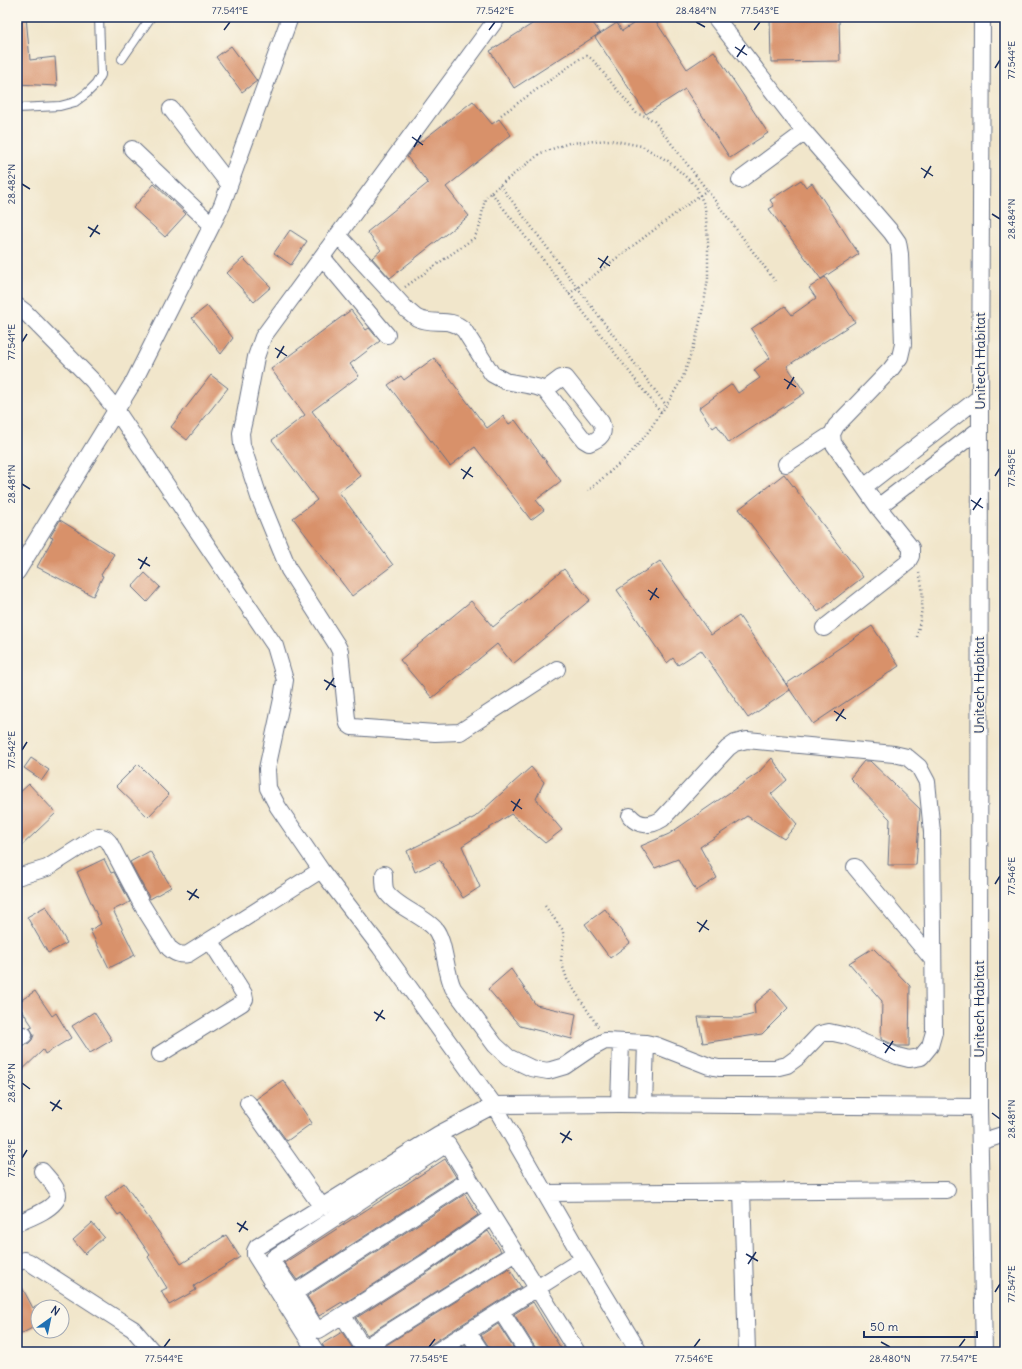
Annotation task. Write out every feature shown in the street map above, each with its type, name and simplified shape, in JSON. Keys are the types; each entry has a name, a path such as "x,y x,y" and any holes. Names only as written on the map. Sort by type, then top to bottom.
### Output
{"street":[{"path":"17,572 134,382 222,205 290,17"},
{"path":"498,17 261,342 256,357 241,433 242,444 259,497 289,570 340,651 348,724 352,727 358,728 435,734 460,732 557,670"},
{"path":"716,17 805,132 898,242 900,254 904,344 900,357 891,369 836,426 832,434 832,443 878,507 911,548 911,556 907,563 824,628"},
{"name":"Unitech Habitat","path":"982,17 979,1108 984,1352"},
{"path":"171,109 229,184"},
{"path":"740,180 805,132"},
{"path":"132,149 212,225"},
{"path":"338,236 417,318 427,321 458,324 464,330 492,374 505,380 545,390"},
{"path":"322,257 387,335"},
{"path":"17,306 92,381 116,410 275,646 285,680 267,769 268,788 278,807 321,870 380,947 494,1105 639,1352"},
{"path":"864,486 980,397"},
{"path":"878,507 980,429"},
{"path":"786,464 832,434"},
{"path":"384,874 385,890 393,899 435,929 440,938 449,979 453,988 495,1045 508,1057 531,1068 548,1071 565,1066 605,1041 646,1043 655,1045 708,1066 719,1068 775,1068 787,1065 798,1057 820,1034 829,1032 847,1036 909,1060 921,1057 930,1046 934,1032 932,832 927,782 919,767 907,756 747,740 735,743 728,748 662,819 655,823 642,825 634,821 630,816"},
{"path":"17,877 47,868 99,836 105,838 109,842 142,905 169,948 182,955 188,954 321,870"},
{"path":"855,867 934,960"},
{"path":"160,1054 242,1003 245,999 244,994 210,940"},
{"path":"619,1104 621,1042"},
{"path":"644,1105 646,1043"},
{"path":"248,1103 322,1206"},
{"path":"316,1352 255,1255 257,1247 439,1134 494,1105 619,1104 979,1108"},
{"path":"980,1142 1005,1134"},
{"path":"492,1217 425,1263 320,1330 317,1330 273,1262 273,1259 445,1145 449,1146 577,1352"},
{"path":"17,1223 36,1216 46,1210 58,1196 57,1190 42,1171"},
{"path":"294,1293 469,1180"},
{"path":"545,1193 947,1190"},
{"path":"742,1192 748,1352"},
{"path":"343,1316 365,1350 515,1253"},
{"path":"436,1352 583,1258"},
{"path":"19,1259 32,1264 133,1329 154,1352"},
{"path":"501,1311 527,1352"},
{"path":"468,1332 481,1352"}],"lane":[{"path":"17,108 60,106 75,102 96,84 101,74 99,17"},
{"path":"122,59 151,17"}],"path":[{"path":"501,115 581,58 588,56 636,114 646,116 654,121 775,281"},
{"path":"394,295 474,238 479,229 485,199 491,192 541,153 569,143 610,140 642,146 668,161 696,186 706,207 708,279 696,339 683,378 646,435 629,455 588,491"},
{"path":"500,185 666,405"},
{"path":"569,294 707,190"},
{"path":"491,192 661,413"},
{"path":"911,556 920,574 923,590 923,605 917,637"},
{"path":"545,906 562,929 564,936 561,961 567,979 598,1025 605,1041"}],"building":[{"path":"17,17 26,17 30,60 55,57 57,86 17,84"},
{"path":"543,17 589,17 600,33 514,88 490,51"},
{"path":"644,17 653,17 687,69 714,51 768,133 730,158 685,89 646,114 595,37 617,23 622,31"},
{"path":"770,17 839,17 840,61 771,62"},
{"path":"231,46 257,81 242,92 216,57"},
{"path":"473,101 492,124 499,119 511,135 446,187 469,216 390,278 372,258 381,250 367,232 428,183 407,157 414,147"},
{"path":"801,180 806,187 812,183 859,254 821,279 769,209 774,206 770,200"},
{"path":"154,184 186,214 165,237 133,208"},
{"path":"290,230 307,241 291,265 274,253"},
{"path":"243,258 271,287 254,302 227,273"},
{"path":"825,277 855,322 787,366 805,393 729,443 717,425 713,428 699,408 732,384 738,393 760,378 754,370 770,358 751,329 785,306 792,315 816,298 809,288"},
{"path":"207,306 233,338 221,354 192,318"},
{"path":"351,310 366,330 369,328 380,341 350,364 359,376 312,411 361,476 339,492 393,565 352,596 293,518 317,500 272,440 305,415 271,369"},
{"path":"434,358 487,428 503,416 509,424 515,420 561,481 536,500 544,510 531,520 475,447 450,466 388,385 401,376 404,380"},
{"path":"211,375 228,388 187,440 171,427"},
{"path":"784,474 863,577 818,612 739,509"},
{"path":"60,520 114,554 101,575 103,576 93,596 37,567 53,538 50,537"},
{"path":"660,561 711,635 739,616 790,690 748,718 701,650 678,665 673,658 667,663 617,590"},
{"path":"564,569 590,600 513,664 497,644 432,698 400,660 471,601 493,627"},
{"path":"145,573 160,587 147,602 132,587"},
{"path":"872,626 899,666 813,724 786,684"},
{"path":"31,758 49,770 42,780 24,768"},
{"path":"772,758 787,780 771,794 797,824 784,839 747,816 700,847 717,878 696,891 678,859 655,868 641,846 669,834 758,773"},
{"path":"864,761 870,761 920,809 916,865 888,865 890,819 850,778"},
{"path":"138,764 169,795 148,817 116,786"},
{"path":"531,767 544,782 536,799 562,830 545,843 511,814 462,846 480,887 463,898 440,860 415,872 407,851 475,817"},
{"path":"29,784 56,813 17,850 17,795"},
{"path":"150,851 171,887 150,899 130,862"},
{"path":"104,859 111,873 114,872 130,902 113,910 135,955 109,968 90,930 101,924 77,872"},
{"path":"46,906 67,943 48,953 27,917"},
{"path":"605,909 630,943 610,958 585,924"},
{"path":"873,948 910,986 909,1046 897,1046 881,1039 882,1001 849,963"},
{"path":"511,969 536,1005 576,1014 572,1039 520,1026 488,989"},
{"path":"772,989 788,1008 762,1034 703,1043 698,1017 738,1018 755,1014 754,1004"},
{"path":"35,991 52,1016 56,1013 71,1038 45,1054 43,1050 17,1075 17,1051 29,1043 34,1035 30,1028 33,1027 17,1003"},
{"path":"94,1012 112,1040 90,1053 72,1026"},
{"path":"283,1080 312,1123 287,1141 256,1099"},
{"path":"445,1159 456,1177 297,1280 284,1263"},
{"path":"124,1183 181,1264 226,1235 240,1257 194,1286 196,1290 169,1305 161,1291 167,1288 148,1257 150,1255 121,1213 118,1215 105,1198"},
{"path":"465,1194 478,1215 420,1255 343,1304 342,1302 319,1316 307,1296"},
{"path":"92,1223 104,1237 85,1254 73,1240"},
{"path":"488,1231 501,1251 367,1335 356,1318 430,1271"},
{"path":"509,1268 521,1287 431,1344 428,1347 427,1352 375,1352"},
{"path":"17,1278 30,1302 30,1329 17,1336"},
{"path":"533,1302 563,1352 536,1352 535,1347 514,1314"},
{"path":"498,1324 516,1352 490,1352 489,1347 481,1335"},
{"path":"342,1332 355,1352 327,1352 322,1344"},
{"path":"465,1345 470,1352 454,1352"}]}
